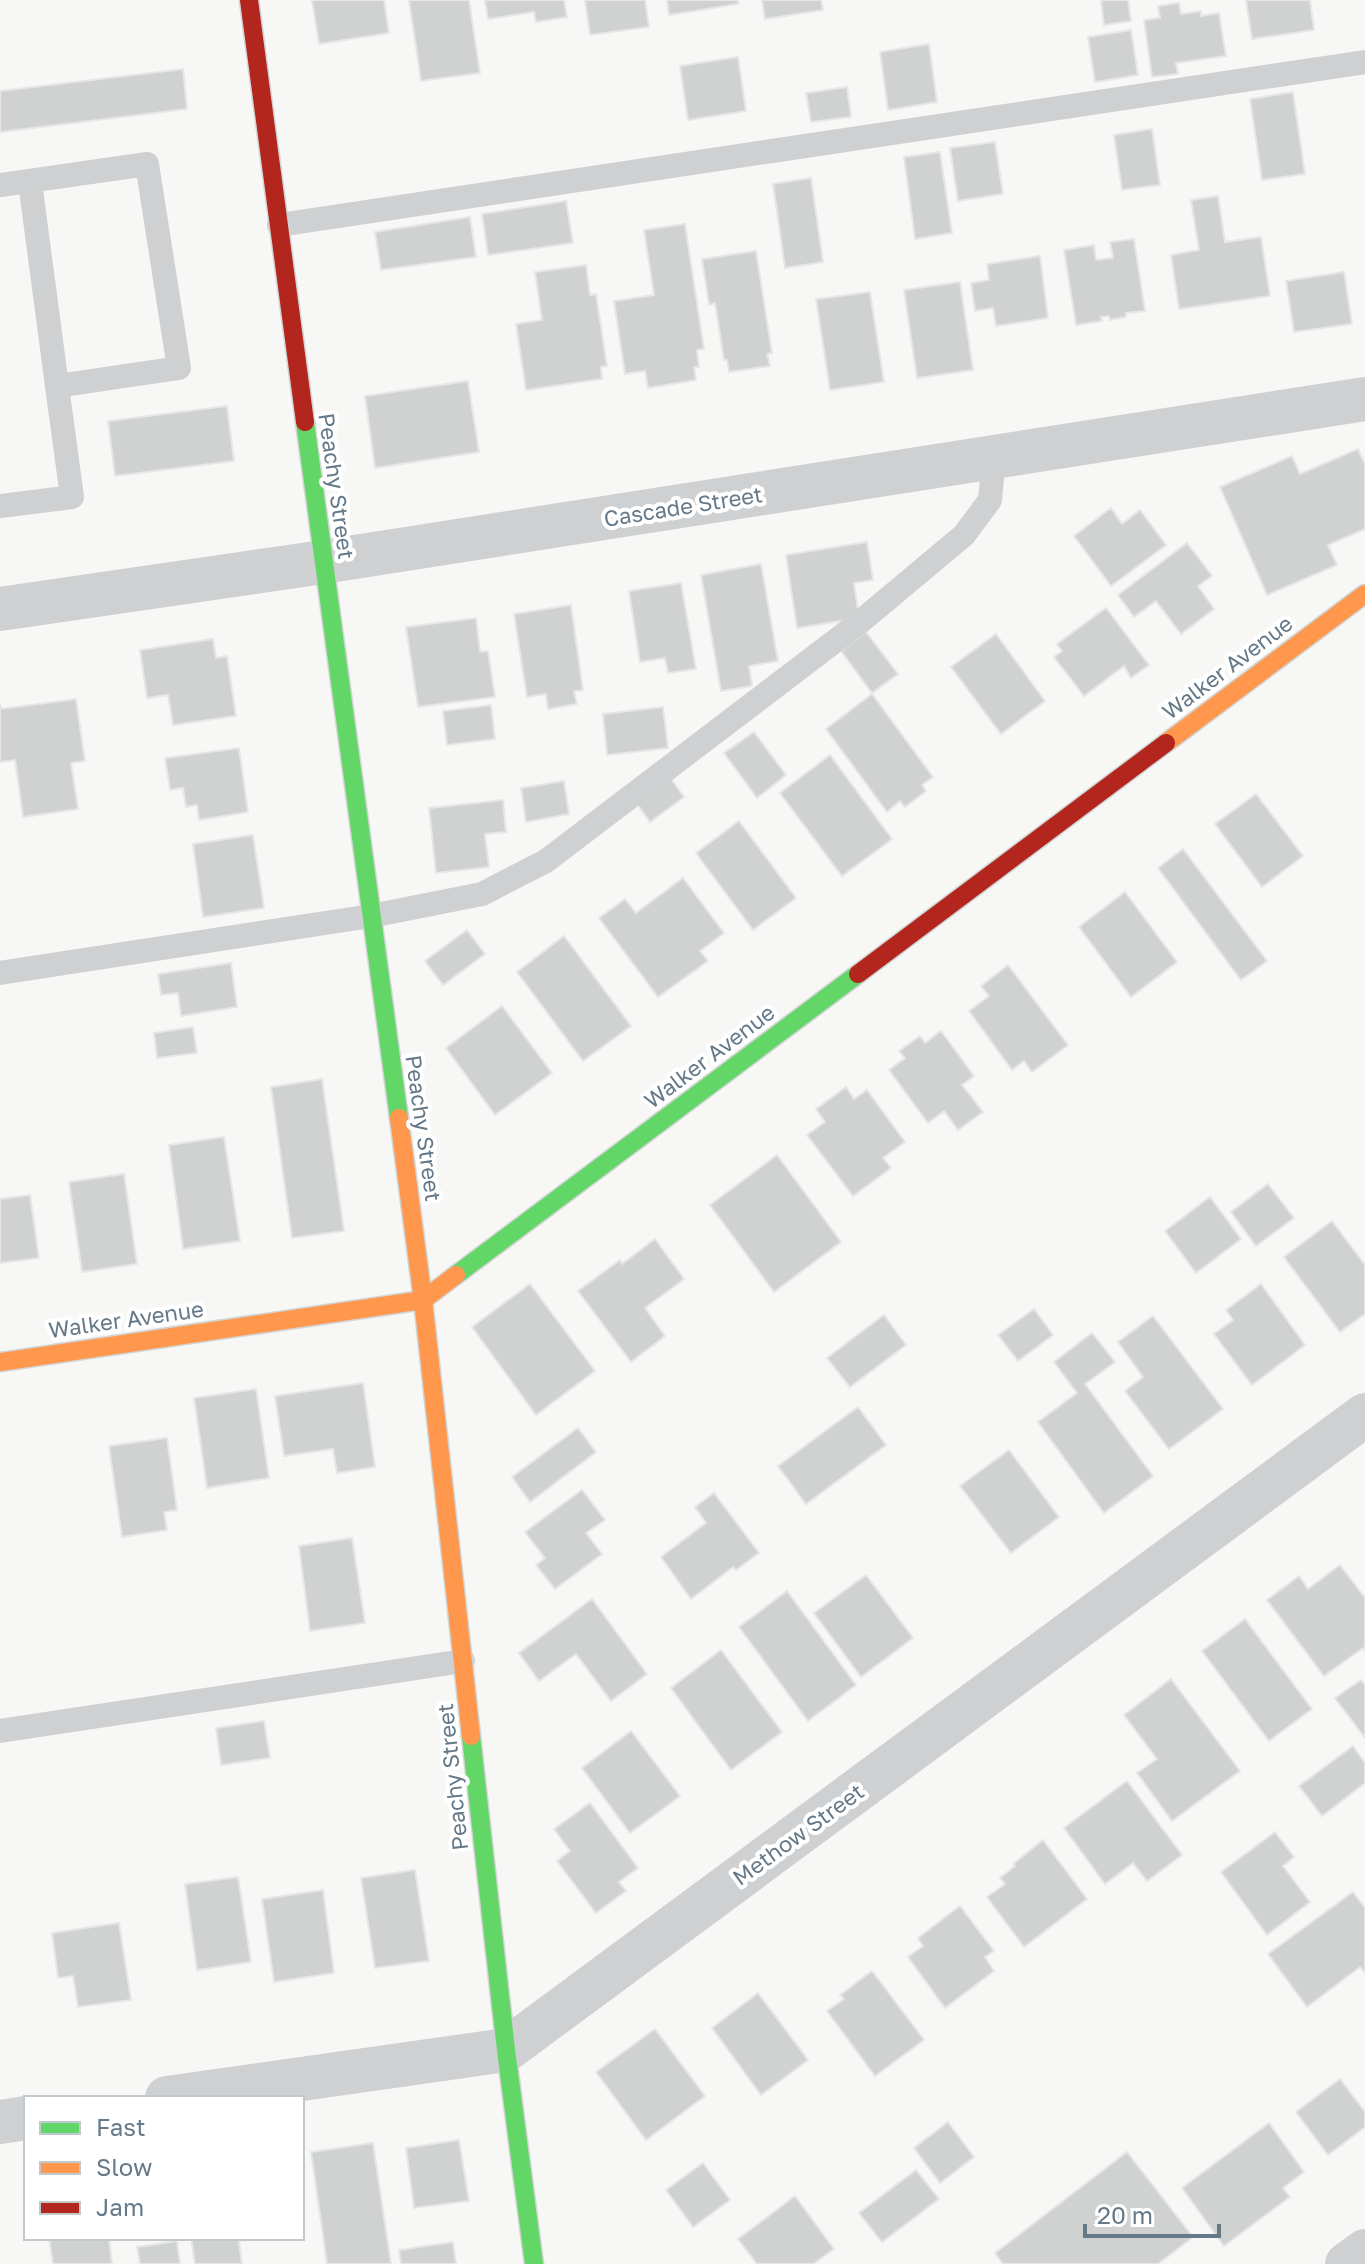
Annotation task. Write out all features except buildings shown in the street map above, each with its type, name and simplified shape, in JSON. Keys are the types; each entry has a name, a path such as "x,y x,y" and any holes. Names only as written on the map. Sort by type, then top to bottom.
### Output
{"street":[{"name":"Peachy Street","path":"249,0 423,1300 506,2050 534,2264"},
{"name":"Cascade Street","path":"0,609 323,562 1365,399"},
{"name":"Walker Avenue","path":"0,1362 423,1300 1365,594"},
{"name":"Methow Street","path":"181,2096 506,2050 1365,1415"},
{"path":"0,2122 24,2118"},
{"path":"1347,2264 1365,2251"}],"lane":[{"path":"279,225 1365,62"},
{"path":"0,185 147,164 179,368 57,386"},
{"path":"0,506 72,497 30,182"},
{"path":"0,973 371,916 482,894 546,861 860,622 964,535 990,500 994,457"},
{"path":"0,1731 463,1661"}],"traffic: fast":[{"path":"305,422 399,1118"},
{"path":"456,1275 858,974"},
{"path":"471,1736 506,2050 534,2264"}],"traffic: slow":[{"path":"1166,743 1365,594"},
{"path":"399,1118 423,1300 471,1736"},
{"path":"0,1362 423,1300 456,1275"}],"traffic: jam":[{"path":"249,0 305,422"},
{"path":"858,974 1166,743"}]}
